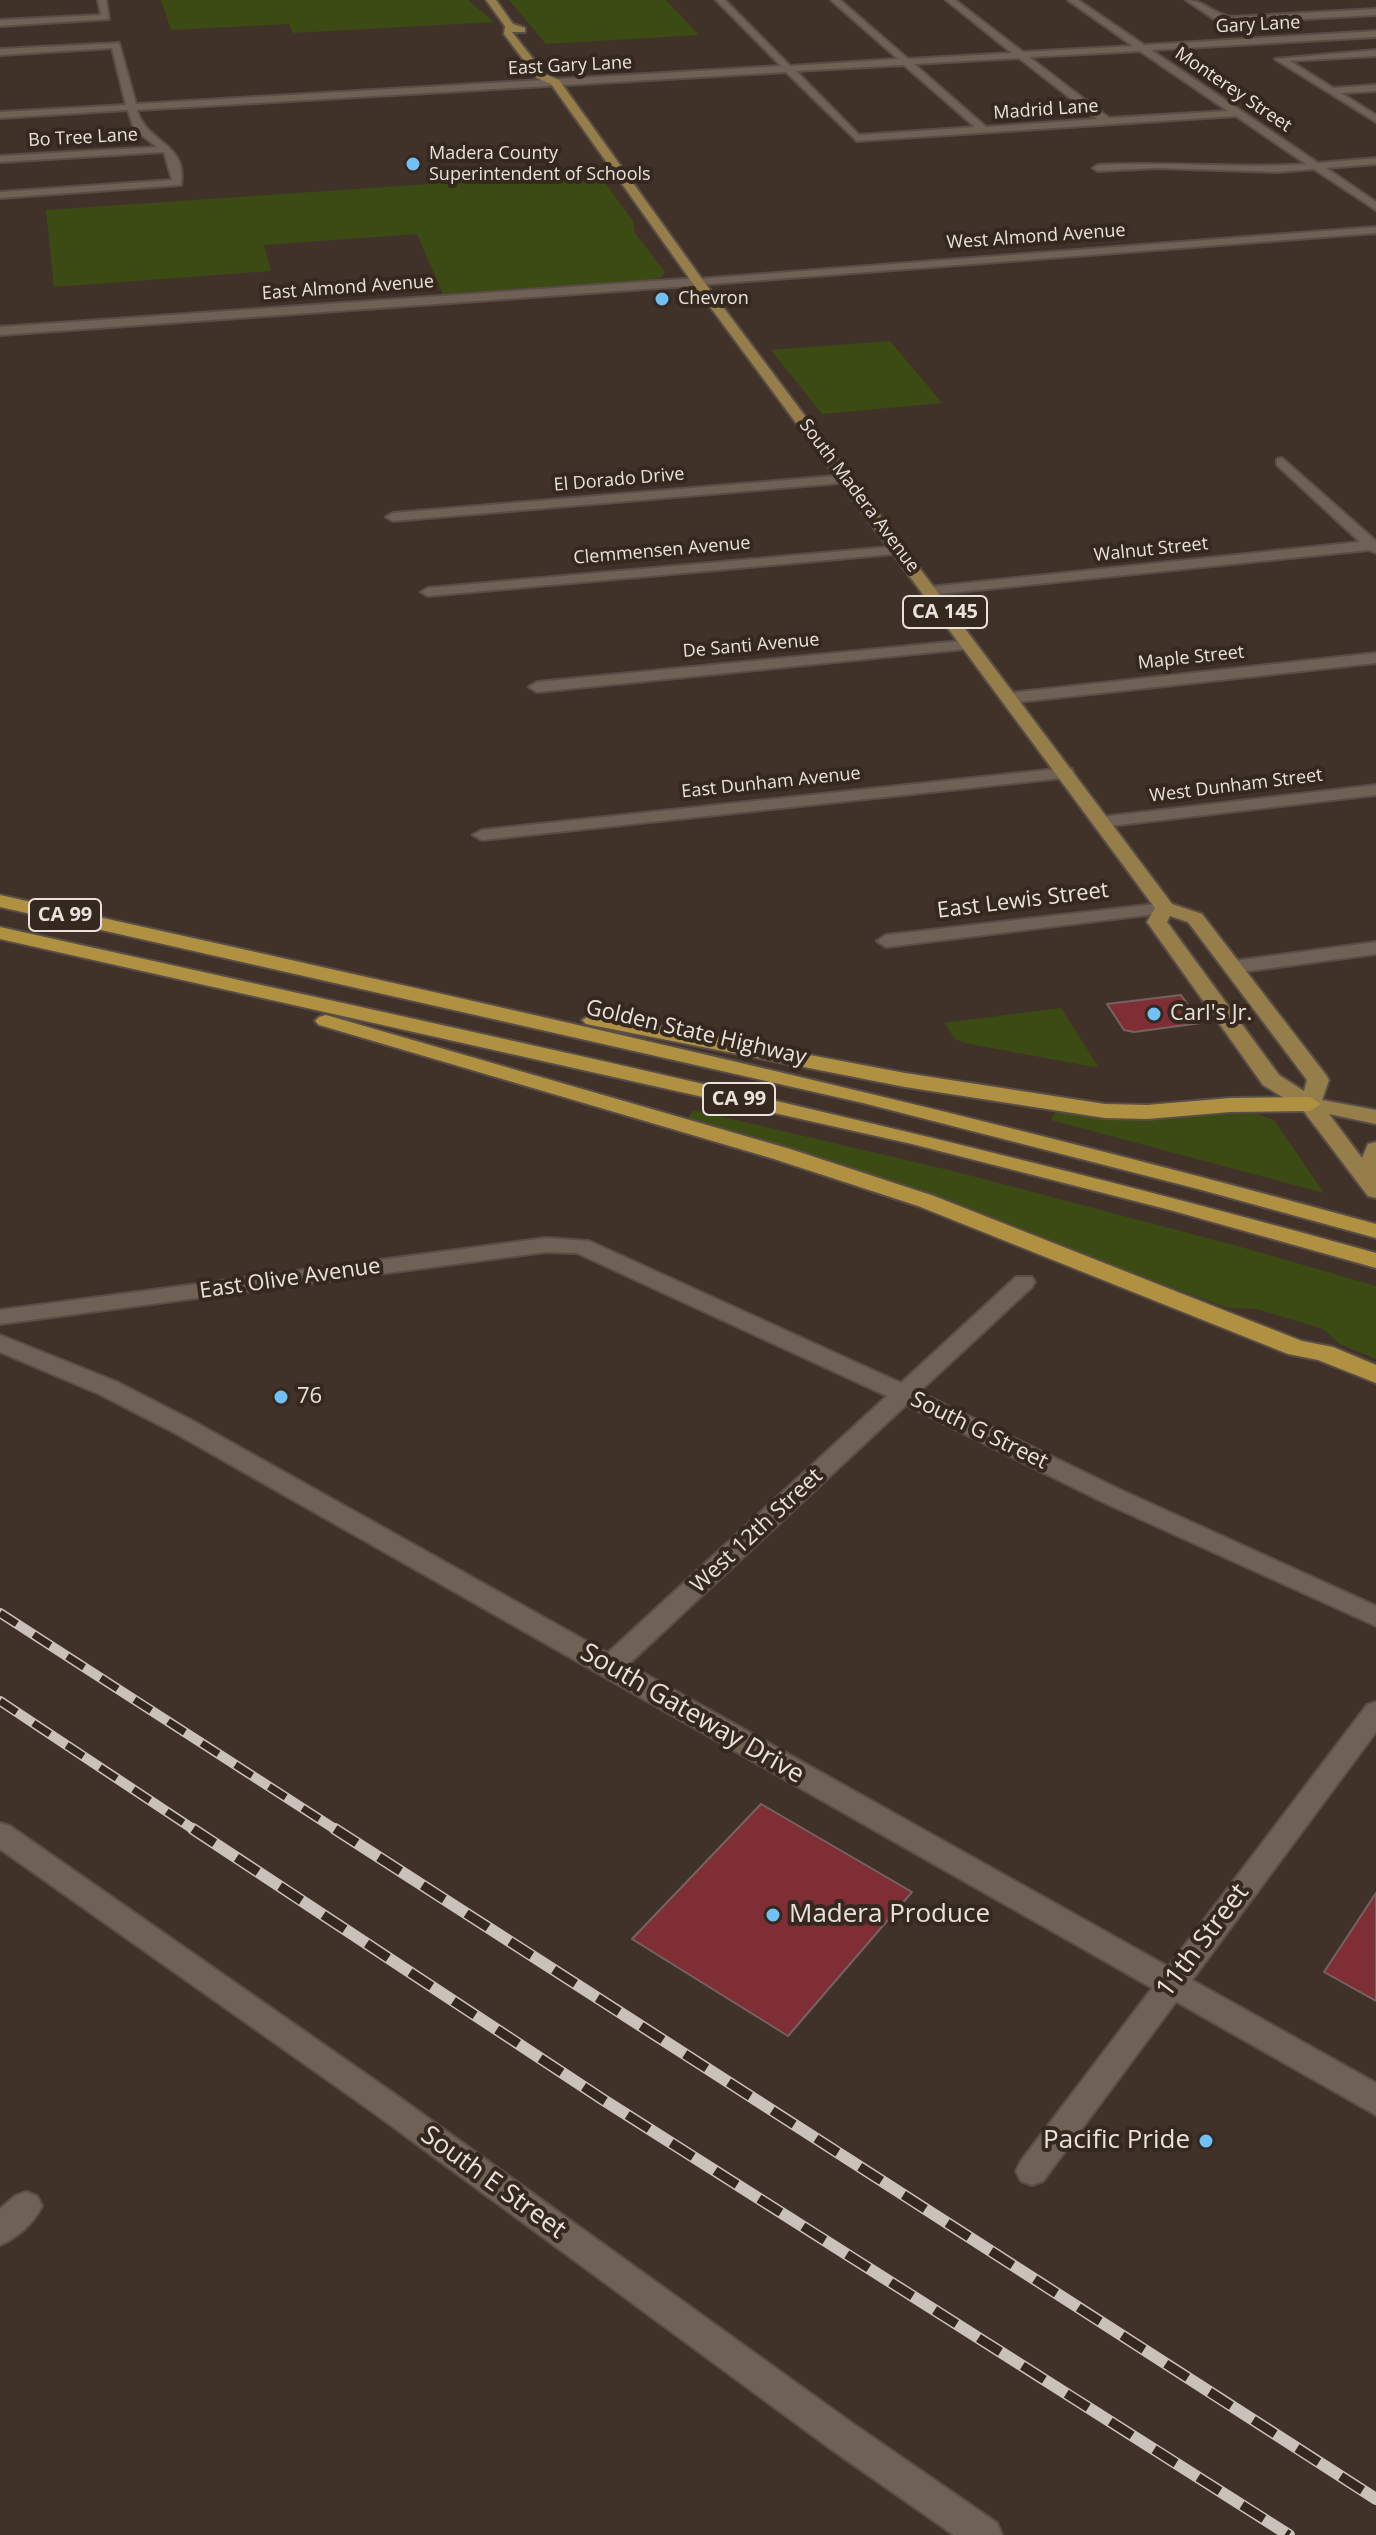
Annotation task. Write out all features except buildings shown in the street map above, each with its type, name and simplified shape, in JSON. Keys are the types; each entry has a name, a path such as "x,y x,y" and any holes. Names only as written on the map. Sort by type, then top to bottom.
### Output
{"highway":[{"name":"Golden State Highway","path":"0,901 934,1114 1190,1177 1376,1231"},
{"path":"129,930 905,1080 1039,1102 1147,1112 1230,1105 1310,1104"},
{"name":"CA 99","path":"0,933 914,1138 1178,1205 1376,1261"},
{"path":"97,954 767,1150 912,1196 1297,1348 1324,1353 1376,1375"},
{"path":"1297,1348 1313,1363 1376,1391"}],"main road":[{"name":"South Madera Avenue","path":"491,0 510,26 524,31 529,37"},
{"name":"South Madera Avenue","path":"510,26 507,32 539,73 555,82 698,282 1165,908 1195,918 1318,1080 1310,1104"},
{"name":"South Madera Avenue","path":"551,64 559,75 555,82"},
{"name":"East Almond Avenue","path":"0,331 698,282"},
{"name":"South Madera Avenue","path":"1165,908 1157,922 1271,1080 1310,1104 1372,1185"},
{"path":"1310,1104 1376,1117"},
{"path":"1372,1185 1376,1149"},
{"name":"South Gateway Drive","path":"0,1343 108,1388 184,1427 1376,2100"}],"street":[{"path":"0,23 106,17 102,0"},
{"path":"720,0 790,71"},
{"path":"835,0 984,130"},
{"path":"950,0 1107,122"},
{"name":"Monterey Street","path":"1072,0 1376,207"},
{"path":"1190,0 1223,19 1376,12"},
{"name":"Gary Lane","path":"1141,47 1376,34"},
{"path":"0,52 116,45 137,127 168,149 176,166 177,183 0,195"},
{"name":"East Gary Lane","path":"0,115 790,71 1141,47"},
{"path":"1376,53 1280,59 1376,119"},
{"name":"Madrid Lane","path":"790,71 857,138 1236,113"},
{"path":"1330,91 1376,88"},
{"name":"Bo Tree Lane","path":"2,156 168,149"},
{"path":"1098,168 1157,165 1258,169 1376,161"},
{"name":"West Almond Avenue","path":"698,282 1376,230"},
{"path":"1282,462 1375,547"},
{"name":"El Dorado Drive","path":"393,517 847,479"},
{"name":"Walnut Street","path":"929,591 1375,547"},
{"name":"Clemmensen Avenue","path":"428,592 900,550"},
{"name":"De Santi Avenue","path":"537,687 970,645"},
{"name":"Maple Street","path":"1009,698 1376,658"},
{"name":"East Dunham Avenue","path":"482,835 1066,773"},
{"name":"West Dunham Street","path":"1101,822 1376,790"},
{"name":"East Lewis Street","path":"886,941 1165,908"},
{"path":"1234,967 1376,948"},
{"name":"East Olive Avenue","path":"0,1317 546,1245 581,1246"},
{"name":"South G Street","path":"581,1246 906,1395 1114,1497 1376,1617"},
{"name":"West 12th Street","path":"609,1667 906,1395 1024,1282"},
{"name":"11th Street","path":"1032,2171 1376,1712"},
{"name":"South E Street","path":"0,1834 385,2104 840,2435 984,2535"},
{"path":"0,2230 26,2206"}],"green space":[{"path":"161,0 468,0 494,22 293,33 289,24 171,30"},
{"path":"509,0 666,0 699,35 546,44"},
{"path":"593,173 603,180 633,221 635,233 665,272 662,277 650,281 443,294 417,234 264,245 271,271 54,287 46,210"},
{"path":"890,341 942,403 822,414 771,350"},
{"path":"1061,1008 1099,1068 965,1043 955,1039 944,1023"},
{"path":"693,1110 957,1172 1376,1286 1376,1359 1340,1344 1323,1329 1257,1309 1228,1308 939,1198 808,1153 688,1119"},
{"path":"1056,1111 1126,1120 1254,1113 1274,1120 1324,1193 1051,1120"}],"railway":[{"path":"0,1613 338,1831"},
{"path":"0,1701 196,1831"},
{"path":"193,1829 602,2099 1289,2535"},
{"path":"335,1829 1376,2499"}],"place":[{"name":"Madera County Superintendent of Schools","path":"413,164"},
{"name":"Chevron","path":"662,299"},
{"name":"Carl's Jr.","path":"1154,1014"},
{"name":"76","path":"281,1397"},
{"name":"Madera Produce","path":"773,1915"},
{"name":"Pacific Pride","path":"1206,2141"}]}
